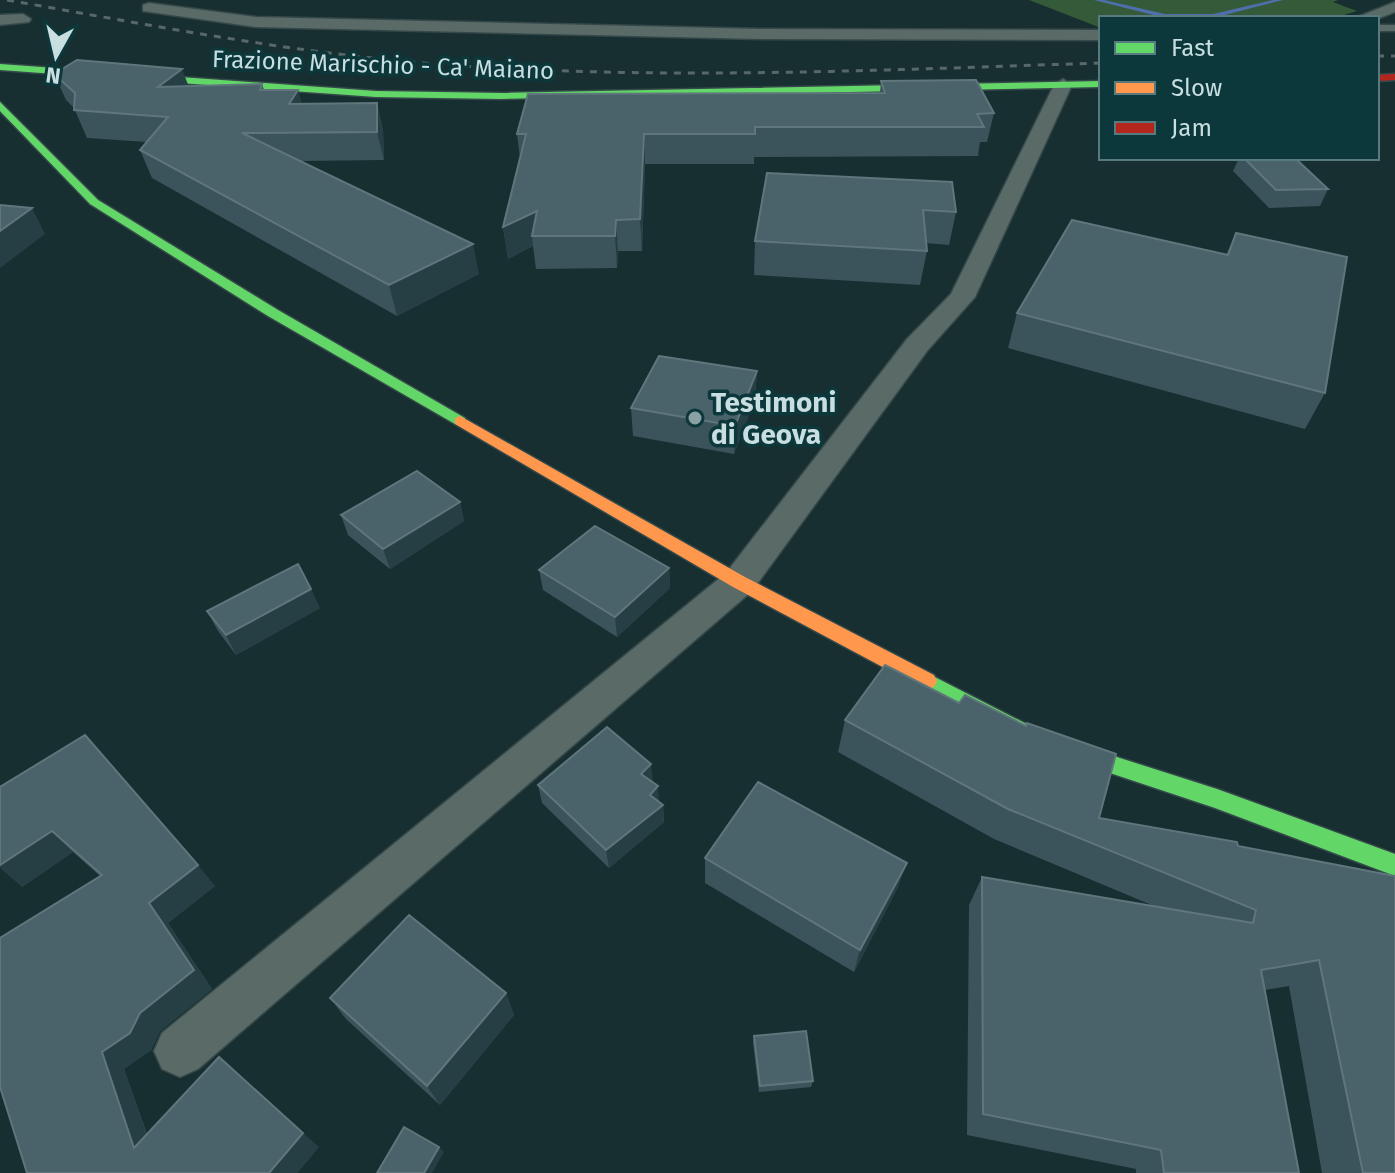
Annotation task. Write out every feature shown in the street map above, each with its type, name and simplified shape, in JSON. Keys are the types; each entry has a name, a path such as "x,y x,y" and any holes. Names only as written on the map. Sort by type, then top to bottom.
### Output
{"street":[{"path":"1369,16 1395,7"},
{"path":"149,8 256,22 760,34 1099,35"},
{"path":"0,20 23,19"},
{"name":"Frazione Marischio - Ca' Maiano","path":"0,67 376,94 486,96 1099,84"},
{"path":"180,1051 739,582 917,345 962,297 1063,85"},
{"path":"0,105 94,202 273,313 739,582 1042,742 1217,799 1395,865"}],"green space":[{"path":"1029,0 1338,0 1333,2 1357,11 1341,16 1099,16 1099,27"}],"building":[{"path":"77,60 182,69 158,87 262,84 260,90 298,90 289,104 377,103 377,132 242,133 473,244 389,285 140,150 168,117 74,110 75,93 54,74"},
{"path":"976,80 994,113 977,114 984,127 755,127 755,134 644,134 640,219 616,220 615,236 532,236 537,211 503,227 526,134 517,134 528,94 885,93 881,81"},
{"path":"1246,160 1297,160 1328,189 1276,190"},
{"path":"767,173 952,182 956,212 923,210 927,251 755,241"},
{"path":"0,205 32,208 0,231"},
{"path":"1072,220 1228,255 1236,233 1347,257 1325,393 1017,313"},
{"path":"659,356 757,371 735,426 631,408"},
{"path":"417,471 460,502 383,549 341,515"},
{"path":"595,526 669,568 615,617 539,570"},
{"path":"298,564 311,589 226,635 207,611"},
{"path":"885,665 959,703 965,695 1026,726 1027,723 1116,754 1099,818 1237,842 1238,846 1395,876 1395,1173 1363,1173 1319,960 1261,970 1299,1173 1164,1173 1161,1150 983,1114 982,877 1253,923 1256,910 1008,809 845,720"},
{"path":"607,727 651,764 641,774 658,786 650,795 663,805 606,850 538,785"},
{"path":"85,735 198,865 149,903 194,970 140,1013 130,1033 102,1052 134,1148 219,1057 303,1133 269,1173 27,1173 0,1087 0,938 102,875 52,831 0,865 0,787"},
{"path":"758,782 907,863 860,950 705,858"},
{"path":"409,915 506,993 427,1086 330,998"},
{"path":"806,1031 813,1081 760,1086 754,1036"},
{"path":"404,1127 439,1147 424,1173 377,1173"}],"waterway":[{"path":"1097,0 1165,16 1213,16 1280,0"}],"railway":[{"path":"7,0 329,53 520,69 686,73 1099,63"},
{"path":"1379,56 1395,56"}],"traffic: fast":[{"path":"0,67 376,94 501,96 1099,84"},
{"path":"0,105 94,202 273,313 460,421"},
{"path":"927,681 1042,742 1217,799 1395,865"}],"traffic: slow":[{"path":"460,421 739,582 927,681"}],"traffic: jam":[{"path":"1379,78 1395,77"}],"place":[{"name":"Testimoni di Geova","path":"695,418"}]}
